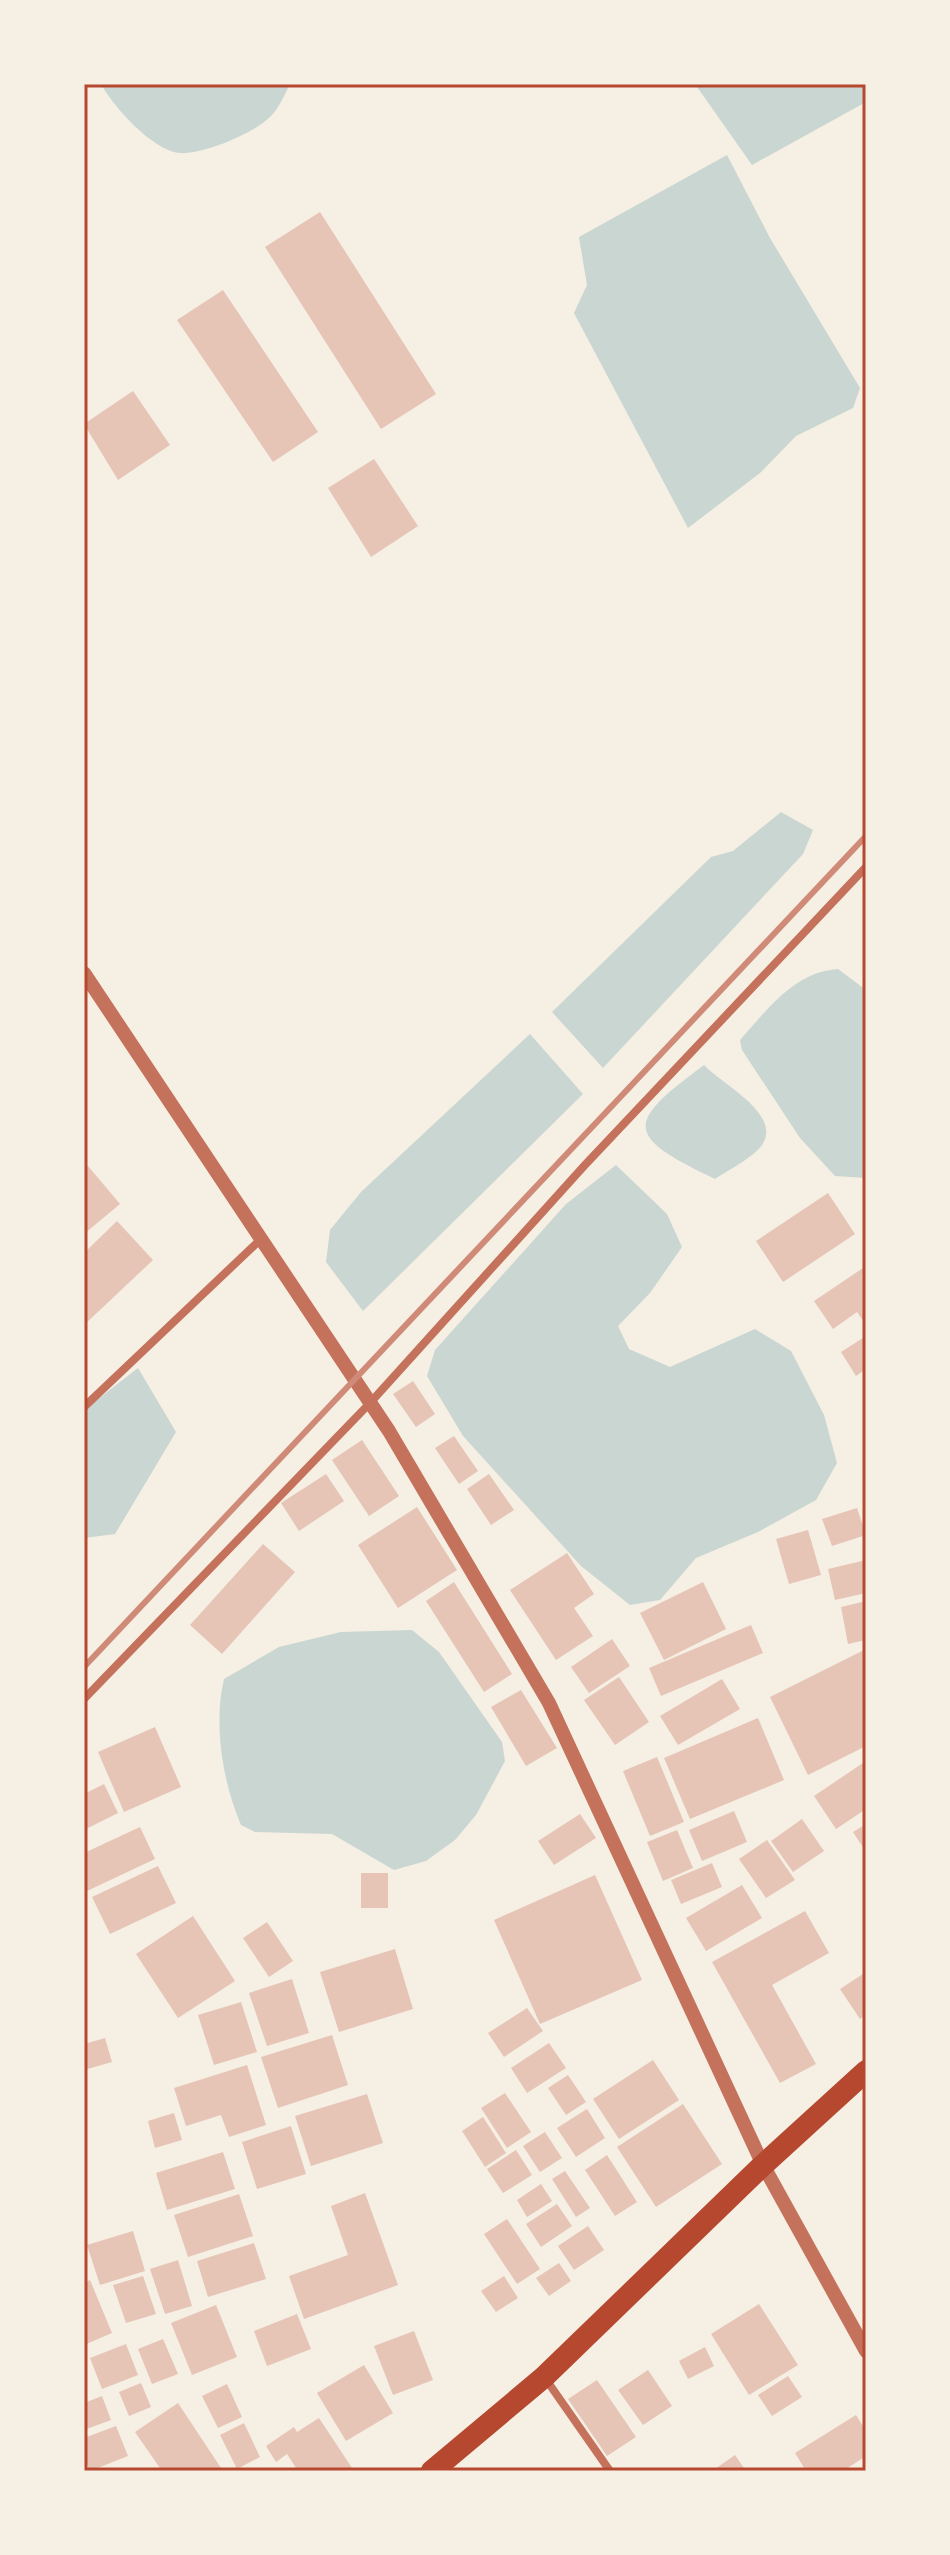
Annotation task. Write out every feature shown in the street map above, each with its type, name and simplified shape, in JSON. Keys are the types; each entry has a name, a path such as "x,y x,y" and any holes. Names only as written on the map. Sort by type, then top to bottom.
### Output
{"highway":[{"path":"432,2471 544,2377 763,2165 866,2071"}],"street":[{"path":"84,1699 370,1403 584,1166 866,867"},
{"path":"84,973 370,1403 549,1703 763,2165 866,2351"},
{"path":"84,1407 261,1239"},
{"path":"544,2377 610,2471"}],"shaded area":[{"path":"101,84 290,84 274,113 263,123 214,147 179,153 146,136 114,104"},
{"path":"695,84 866,84 866,102 752,165"},
{"path":"727,155 770,238 860,388 853,408 796,436 760,473 688,528 574,313 587,285 579,237"},
{"path":"781,812 813,830 803,854 603,1068 552,1012 711,857 733,851"},
{"path":"838,969 866,990 866,1178 835,1176 800,1138 742,1050 740,1040 795,985 808,977"},
{"path":"530,1034 583,1094 363,1311 326,1262 330,1230 361,1192"},
{"path":"704,1065 747,1100 764,1122 766,1133 762,1145 753,1155 715,1179 664,1151 651,1140 646,1128 649,1116 659,1102"},
{"path":"616,1165 667,1214 682,1247 650,1293 618,1326 629,1349 670,1367 755,1329 791,1351 824,1415 837,1463 816,1500 758,1532 696,1558 660,1600 630,1605 581,1566 463,1436 427,1376 435,1350 566,1204"},
{"path":"138,1368 176,1432 115,1534 84,1538 84,1410"},
{"path":"412,1630 439,1652 502,1742 505,1761 476,1815 455,1840 426,1861 394,1870 332,1834 255,1832 241,1825 229,1791 222,1753 219,1715 224,1679 279,1647 341,1632"}],"building":[{"path":"320,212 436,394 381,429 265,247"},
{"path":"223,290 318,432 273,462 177,320"},
{"path":"133,391 170,445 118,480 84,424"},
{"path":"374,459 418,526 371,557 328,488"},
{"path":"88,1166 120,1204 84,1234 84,1170"},
{"path":"828,1193 855,1234 783,1282 756,1241"},
{"path":"117,1221 153,1260 84,1325 84,1253"},
{"path":"866,1266 866,1325 857,1312 833,1329 814,1301"},
{"path":"866,1336 866,1369 856,1376 841,1352"},
{"path":"413,1381 435,1414 416,1427 393,1394"},
{"path":"454,1436 478,1471 459,1484 435,1448"},
{"path":"362,1440 399,1496 369,1516 332,1460"},
{"path":"326,1474 344,1501 299,1531 281,1503"},
{"path":"489,1474 514,1510 491,1525 467,1489"},
{"path":"417,1507 457,1570 398,1608 358,1545"},
{"path":"857,1508 866,1535 832,1546 822,1519"},
{"path":"808,1530 821,1575 789,1584 776,1539"},
{"path":"263,1544 295,1572 222,1654 190,1625"},
{"path":"567,1553 594,1594 574,1608 593,1636 556,1660 510,1590"},
{"path":"866,1560 866,1593 835,1600 828,1569"},
{"path":"454,1582 512,1674 484,1692 426,1601"},
{"path":"703,1582 726,1629 664,1660 640,1613"},
{"path":"866,1601 866,1640 848,1644 841,1607"},
{"path":"751,1625 763,1653 661,1696 649,1668"},
{"path":"612,1639 630,1666 589,1693 571,1667"},
{"path":"866,1649 866,1746 808,1775 770,1697"},
{"path":"619,1677 649,1722 615,1745 584,1700"},
{"path":"722,1679 740,1709 678,1745 660,1716"},
{"path":"521,1690 557,1748 526,1766 491,1707"},
{"path":"758,1718 784,1780 690,1819 664,1758"},
{"path":"155,1727 181,1787 124,1812 98,1752"},
{"path":"657,1757 684,1822 650,1836 623,1771"},
{"path":"863,1763 866,1768 866,1809 836,1829 814,1796"},
{"path":"104,1784 118,1813 84,1830 84,1794"},
{"path":"734,1811 747,1842 702,1861 689,1830"},
{"path":"580,1814 596,1838 554,1865 538,1841"},
{"path":"802,1819 824,1851 793,1872 771,1841"},
{"path":"866,1824 866,1852 853,1832"},
{"path":"140,1827 155,1859 87,1891 84,1853"},
{"path":"677,1830 693,1868 663,1881 647,1842"},
{"path":"767,1840 795,1880 766,1898 739,1859"},
{"path":"712,1863 722,1887 681,1904 671,1880"},
{"path":"158,1866 176,1903 110,1934 92,1897"},
{"path":"361,1873 388,1873 388,1908 361,1908"},
{"path":"595,1875 642,1980 540,2024 494,1920"},
{"path":"742,1885 762,1918 706,1951 686,1918"},
{"path":"805,1911 829,1953 772,1985 816,2064 780,2083 712,1962"},
{"path":"193,1916 235,1981 178,2018 136,1954"},
{"path":"267,1922 293,1961 269,1977 243,1938"},
{"path":"395,1949 413,2009 339,2032 320,1972"},
{"path":"866,1972 866,2015 860,2019 840,1989"},
{"path":"292,1979 309,2033 267,2046 249,1993"},
{"path":"241,2002 257,2052 214,2065 198,2015"},
{"path":"527,2008 543,2031 504,2057 488,2033"},
{"path":"332,2035 348,2085 278,2108 261,2057"},
{"path":"105,2038 112,2062 84,2070 84,2044"},
{"path":"549,2043 566,2068 527,2093 511,2068"},
{"path":"653,2060 679,2100 619,2139 593,2099"},
{"path":"247,2065 266,2125 229,2137 221,2115 186,2126 174,2088"},
{"path":"568,2075 586,2102 566,2115 548,2088"},
{"path":"505,2093 531,2132 507,2148 481,2108"},
{"path":"367,2094 383,2143 311,2166 295,2116"},
{"path":"683,2104 722,2164 656,2207 617,2147"},
{"path":"587,2109 605,2138 576,2157 557,2128"},
{"path":"174,2113 182,2140 155,2148 148,2121"},
{"path":"483,2117 506,2153 485,2167 462,2131"},
{"path":"291,2126 306,2174 257,2189 242,2142"},
{"path":"545,2132 562,2158 540,2172 523,2146"},
{"path":"516,2150 532,2175 503,2193 487,2169"},
{"path":"223,2152 235,2189 167,2210 156,2173"},
{"path":"607,2155 637,2202 615,2216 585,2170"},
{"path":"565,2171 590,2208 576,2217 552,2179"},
{"path":"541,2184 552,2201 527,2217 517,2200"},
{"path":"365,2193 398,2285 304,2319 289,2276 348,2255 331,2206"},
{"path":"239,2194 253,2236 188,2257 174,2215"},
{"path":"557,2204 572,2226 541,2247 526,2224"},
{"path":"507,2219 540,2269 517,2284 484,2234"},
{"path":"588,2226 604,2250 574,2270 558,2246"},
{"path":"133,2231 145,2271 100,2285 87,2245"},
{"path":"254,2243 266,2279 208,2297 197,2261"},
{"path":"178,2260 192,2306 165,2314 150,2269"},
{"path":"559,2263 571,2281 549,2296 536,2278"},
{"path":"143,2276 156,2314 126,2323 113,2285"},
{"path":"504,2276 518,2298 496,2312 481,2291"},
{"path":"90,2280 112,2333 84,2345 84,2283"},
{"path":"759,2304 798,2365 749,2395 711,2334"},
{"path":"216,2305 237,2357 192,2375 171,2323"},
{"path":"297,2314 311,2349 267,2366 254,2331"},
{"path":"414,2331 433,2380 393,2395 374,2346"},
{"path":"163,2339 178,2374 152,2384 138,2349"},
{"path":"126,2344 138,2375 102,2389 90,2358"},
{"path":"705,2347 714,2366 688,2379 679,2361"},
{"path":"364,2365 393,2413 346,2441 317,2393"},
{"path":"648,2370 672,2406 643,2425 618,2390"},
{"path":"788,2376 802,2397 772,2416 758,2395"},
{"path":"597,2380 636,2437 607,2456 568,2399"},
{"path":"141,2383 151,2407 129,2416 119,2392"},
{"path":"227,2384 242,2417 218,2428 202,2396"},
{"path":"102,2396 111,2420 84,2430 84,2403"},
{"path":"178,2403 223,2471 162,2471 135,2432"},
{"path":"856,2415 866,2431 866,2456 843,2471 806,2471 795,2453"},
{"path":"319,2418 354,2471 298,2471 287,2454 276,2462 266,2446 294,2427 297,2432"},
{"path":"244,2423 260,2457 237,2469 220,2435"},
{"path":"116,2426 128,2456 90,2471 84,2457 84,2438"},
{"path":"735,2455 746,2471 712,2471"}],"railway":[{"path":"84,1667 866,836"}]}
